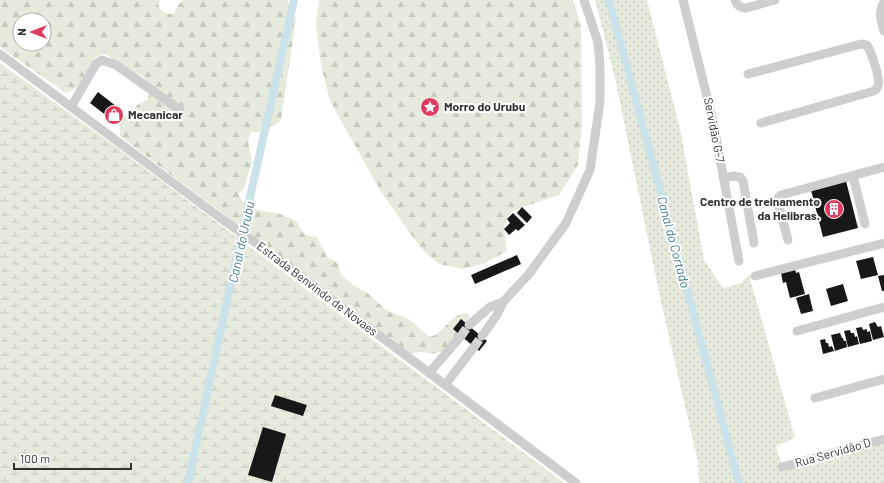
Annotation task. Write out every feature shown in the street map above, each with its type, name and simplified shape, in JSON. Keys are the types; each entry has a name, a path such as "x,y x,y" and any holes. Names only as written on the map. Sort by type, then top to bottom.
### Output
{"street":[{"path":"482,336 497,315 503,302 529,274 566,223 590,170 600,102 600,65 598,42 584,0"},
{"name":"Servidão G-7","path":"683,0 713,121 739,261"},
{"path":"735,0 742,8 775,0"},
{"path":"884,2 880,10 880,19 884,31"},
{"path":"748,74 861,44 867,45 879,65 878,88 874,91 761,123"},
{"name":"Estrada Benvindo de Novaes","path":"0,54 218,217 256,243 576,483"},
{"path":"71,107 96,64 102,60 116,65 180,110"},
{"path":"788,240 778,203 778,198 781,195 884,167"},
{"path":"723,178 734,176 740,177 743,181 754,243"},
{"path":"853,176 865,224"},
{"path":"755,276 884,243"},
{"path":"469,326 490,307 503,302"},
{"path":"797,331 884,307"},
{"path":"429,373 461,336"},
{"path":"445,385 474,347"},
{"path":"815,398 884,379"},
{"name":"Rua Servidão D","path":"782,467 884,439"}],"green space":[{"path":"0,0 160,0 158,4 162,11 168,14 174,14 179,4 184,0 287,0 296,19 281,120 275,125 263,128 258,132 251,132 248,141 252,163 243,190 238,194 242,201 251,207 261,211 277,213 297,221 300,228 306,235 317,237 327,257 339,264 340,273 388,311 403,316 427,335 434,336 460,314 467,313 469,315 468,320 444,351 433,354 424,352 410,353 120,136 120,120 131,113 137,105 147,100 150,92 145,78 104,53 95,58 86,75 76,88 66,93 0,47"},
{"path":"319,0 573,0 581,25 582,126 578,165 559,195 514,210 507,219 504,229 507,251 483,264 463,269 439,264 422,249 407,229 380,190 330,101 321,65 316,24"},
{"path":"595,0 647,0 680,129 704,260 723,288 741,283 749,275 795,438 776,446 782,466 884,441 884,483 699,483 698,462 661,302 615,78"},
{"path":"0,63 115,146 564,483 0,483"}],"building":[{"path":"98,92 121,110 112,120 90,103"},
{"name":"Centro de treinamento da Helibras.","path":"846,181 858,228 823,237 811,190"},
{"path":"522,207 532,217 527,223 517,213"},
{"path":"513,213 525,225 518,231 516,229 509,235 504,229 510,223 507,219"},
{"path":"517,255 521,264 475,284 471,275"},
{"path":"873,257 878,275 861,279 856,261"},
{"path":"795,269 796,273 799,272 805,294 790,298 786,282 783,283 781,273"},
{"path":"884,275 884,291 882,291 878,276"},
{"path":"843,284 848,301 831,306 826,289"},
{"path":"809,294 813,311 801,314 796,298"},
{"path":"461,319 487,341 479,351 453,329"},
{"path":"875,322 878,327 881,326 884,337 873,340 869,324"},
{"path":"862,327 863,330 867,329 867,332 870,331 872,341 860,344 856,328"},
{"path":"850,330 851,333 854,333 855,337 857,336 859,344 848,347 844,331"},
{"path":"840,333 844,341 846,341 847,347 835,351 831,335"},
{"path":"825,339 829,347 832,346 834,351 823,354 820,340"},
{"path":"275,395 307,405 303,416 271,406"},
{"path":"263,427 286,434 272,482 248,475"}],"waterway":[{"name":"Canal do Urubu","path":"188,483 294,0"},
{"name":"Canal do Cortado","path":"609,0 739,483"}],"tunnel":[{"path":"461,336 469,325"},
{"path":"474,347 482,336"}],"place":[{"name":"Morro do Urubu","path":"430,107"},
{"name":"Mecanicar","path":"114,115"},
{"name":"Centro de treinamento da Helibras.","path":"834,209"}]}
